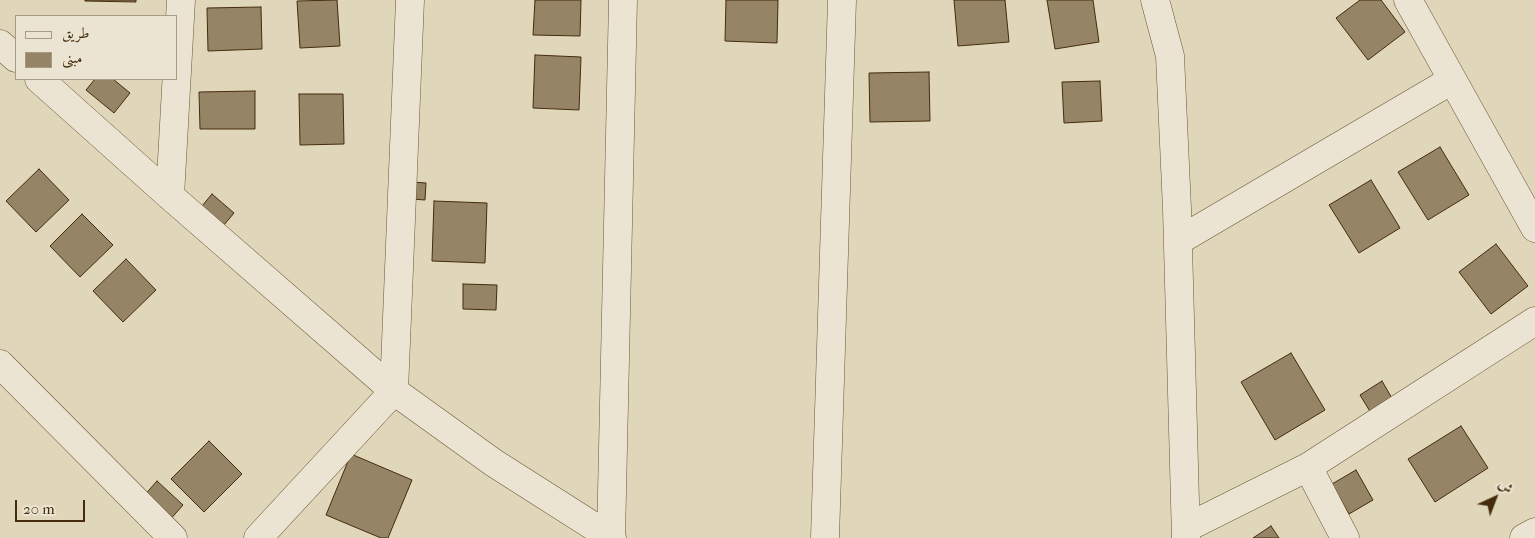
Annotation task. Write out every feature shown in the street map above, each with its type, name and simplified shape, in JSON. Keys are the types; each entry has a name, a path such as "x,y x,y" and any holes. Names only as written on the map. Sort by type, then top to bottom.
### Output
{"street":[{"path":"178,53 181,0"},
{"path":"258,538 394,391 410,0"},
{"path":"611,538 623,0"},
{"path":"825,538 842,0"},
{"path":"1155,0 1170,56 1178,241 1186,533 1308,467 1535,321"},
{"path":"1408,0 1535,228"},
{"path":"0,44 15,57"},
{"path":"40,80 394,391 494,463 611,538"},
{"path":"170,196 177,80"},
{"path":"1178,241 1452,80"},
{"path":"0,364 173,538"},
{"path":"1308,467 1345,538"},
{"path":"1524,538 1535,532"}],"building":[{"path":"136,0 136,2 85,1"},
{"path":"337,0 340,46 300,48 297,1"},
{"path":"535,0 581,0 580,36 533,35"},
{"path":"726,0 778,0 777,43 725,41"},
{"path":"954,0 1005,0 1009,42 958,46"},
{"path":"1047,0 1093,0 1099,42 1055,49"},
{"path":"1360,0 1381,0 1405,32 1368,60 1336,18"},
{"path":"261,7 262,49 208,51 207,8"},
{"path":"535,55 581,57 579,110 533,108"},
{"path":"929,72 930,121 870,122 869,73"},
{"path":"94,80 114,80 130,93 114,113 86,90"},
{"path":"1100,81 1102,121 1064,123 1062,82"},
{"path":"255,91 255,129 200,129 199,92"},
{"path":"299,94 343,94 344,144 300,145"},
{"path":"1440,147 1469,195 1428,220 1398,172"},
{"path":"39,169 69,200 36,232 6,201"},
{"path":"1371,180 1400,228 1359,253 1329,205"},
{"path":"413,182 426,183 425,200 412,199"},
{"path":"212,194 234,213 224,225 202,206"},
{"path":"434,201 487,203 485,263 432,261"},
{"path":"82,214 113,245 80,277 50,246"},
{"path":"1496,244 1528,286 1491,314 1459,272"},
{"path":"126,259 156,290 123,322 93,291"},
{"path":"463,284 497,285 496,310 463,309"},
{"path":"1291,353 1325,410 1275,440 1241,382"},
{"path":"1382,381 1393,400 1371,413 1360,395"},
{"path":"1461,426 1488,468 1435,502 1408,459"},
{"path":"209,441 242,474 204,512 171,479"},
{"path":"351,454 412,480 388,538 381,538 326,515"},
{"path":"1356,470 1373,500 1349,514 1332,484"},
{"path":"157,481 183,505 168,522 142,498"},
{"path":"1271,526 1279,538 1253,538"}]}
